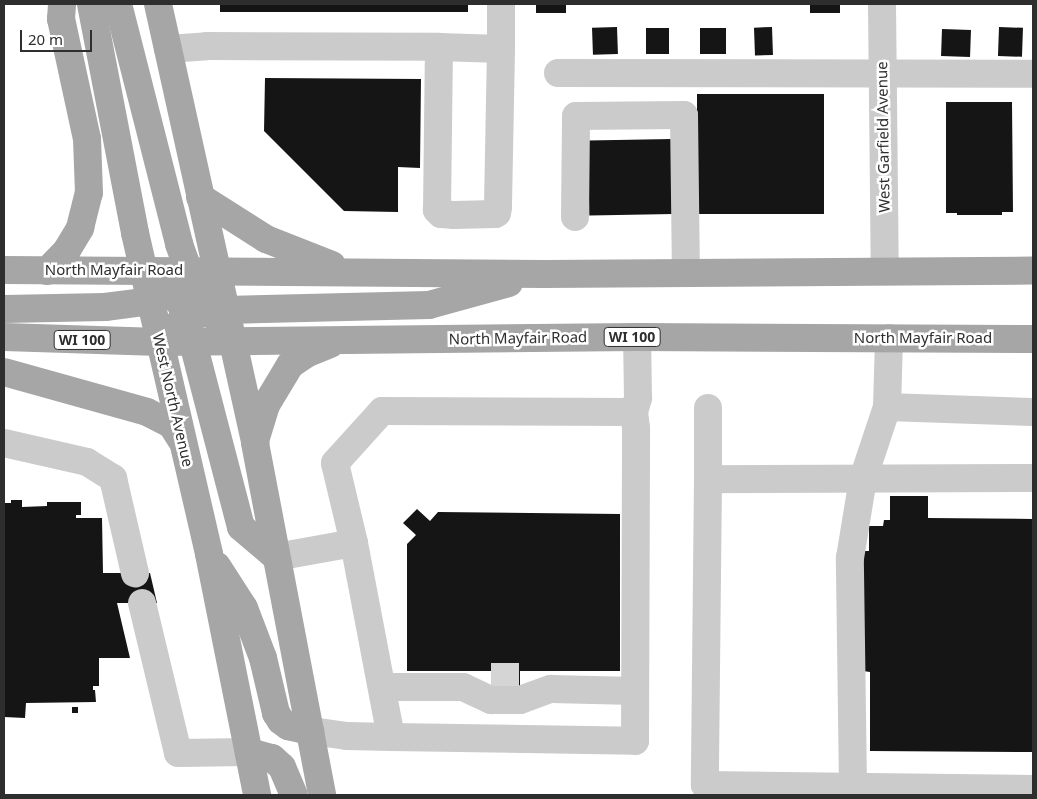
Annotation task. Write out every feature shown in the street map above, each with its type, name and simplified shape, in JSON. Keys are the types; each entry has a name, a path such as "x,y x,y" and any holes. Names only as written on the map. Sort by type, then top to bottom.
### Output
{"main road":[{"path":"47,271 67,250 80,228 88,193 87,138 61,19 62,4"},
{"name":"West North Avenue","path":"91,4 144,270 190,303 232,341 255,443 322,795"},
{"path":"118,4 173,224 241,527 276,557"},
{"name":"West North Avenue","path":"158,4 216,270 160,342 209,554 257,795"},
{"path":"200,197 266,239 354,272"},
{"name":"North Mayfair Road","path":"4,270 144,270 190,303 232,341 637,337 1033,339"},
{"name":"North Mayfair Road","path":"4,337 160,342 216,270 544,274 1033,271"},
{"path":"4,309 190,303 428,305 544,274"},
{"path":"255,443 266,405 290,365 308,353 338,341"},
{"path":"4,372 147,412 171,424 182,441"},
{"path":"209,554 244,608 263,658 276,713 280,721 288,726 310,731"},
{"path":"249,752 272,758 282,767 294,795"}],"street":[{"path":"440,47 437,210 441,214 454,215 486,216 497,213 502,4"},
{"name":"West Garfield Avenue","path":"882,4 886,271"},
{"path":"168,49 207,46 501,49"},
{"path":"558,73 1033,74"},
{"path":"575,217 576,116 684,115 686,272"},
{"path":"310,731 347,736 635,741 636,428 634,412 638,398 637,337"},
{"path":"852,786 850,558 863,479 887,407 889,338"},
{"path":"887,407 1033,412"},
{"path":"708,408 705,785 1033,789"},
{"path":"391,737 354,543 335,463 382,412 634,412"},
{"path":"4,443 88,462 113,478 135,573"},
{"path":"708,479 1033,478"},
{"path":"276,557 354,543"},
{"path":"142,603 178,753 249,752"},
{"path":"382,686 463,687 491,677"},
{"path":"520,677 551,690"},
{"path":"463,687 491,700 520,700 551,690 635,691"}],"building":[{"path":"220,4 468,4 468,12 220,12"},
{"path":"536,4 566,4 566,13 536,13"},
{"path":"810,4 840,4 840,13 810,13"},
{"path":"617,27 618,54 593,55 592,28"},
{"path":"772,27 773,55 755,56 754,28"},
{"path":"999,27 1023,28 1022,57 998,56"},
{"path":"646,28 669,28 669,54 646,54"},
{"path":"700,28 726,28 726,54 700,54"},
{"path":"942,29 971,30 970,57 941,56"},
{"path":"265,78 421,79 420,168 398,167 398,212 344,211 264,131"},
{"path":"697,94 824,94 824,214 697,214"},
{"path":"946,102 1012,102 1013,212 1002,212 1002,215 957,215 957,213 946,213"},
{"path":"672,139 673,214 589,215 588,140"},
{"path":"890,496 928,496 928,518 1033,519 1033,752 870,751 870,672 863,671 863,551 869,551 869,526 883,526 884,520 890,520"},
{"path":"11,500 22,500 22,507 47,506 47,502 81,502 81,515 76,515 76,518 102,518 103,573 150,573 157,603 117,603 130,658 99,658 99,686 93,686 96,702 26,703 25,718 4,717 4,503 11,503"},
{"path":"417,509 430,521 438,512 620,514 620,671 520,671 520,696 491,696 491,671 407,671 407,544 416,535 403,523"},
{"path":"72,707 78,707 78,713 72,713"}],"tunnel":[{"path":"491,677 520,677"}]}
